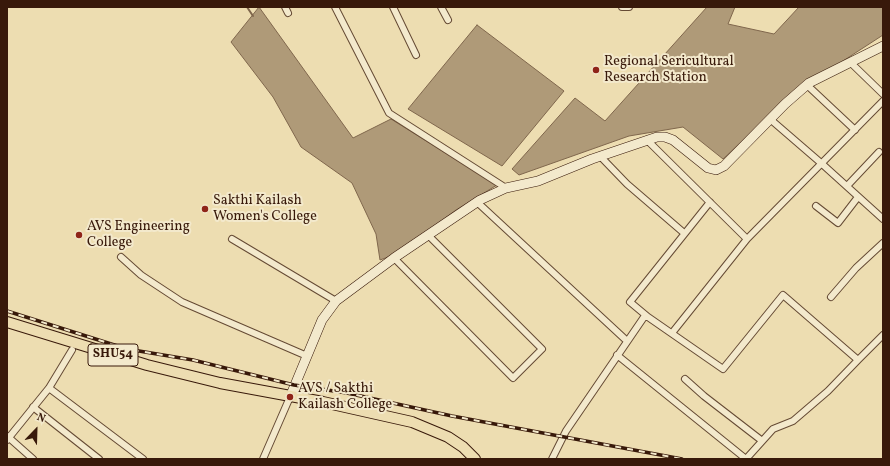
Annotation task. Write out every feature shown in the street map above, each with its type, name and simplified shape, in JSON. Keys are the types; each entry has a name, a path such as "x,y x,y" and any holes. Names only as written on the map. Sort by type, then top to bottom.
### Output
{"main road":[{"name":"SHU54","path":"7,322 148,365 220,383 394,418 435,431 463,447 475,459"},
{"name":"SHU54","path":"7,329 72,350 182,379 220,383"},
{"path":"448,438 465,443 475,451 481,459"}],"street":[{"path":"335,7 389,114 506,188"},
{"path":"393,7 416,55"},
{"path":"441,7 448,20"},
{"path":"622,7 629,7"},
{"path":"263,459 322,320 336,301 394,258 477,202 506,188 538,181 600,156 647,140 665,137 673,140 702,164 716,170 724,166 806,85 883,46"},
{"path":"850,62 883,94"},
{"path":"806,85 855,130"},
{"path":"672,333 747,239 883,101"},
{"path":"770,119 822,163 883,219"},
{"path":"647,140 747,239"},
{"path":"847,186 879,152"},
{"path":"600,156 622,180 684,233"},
{"path":"816,206 838,223 858,197"},
{"path":"477,202 627,341"},
{"path":"710,202 630,302 648,317 723,369 783,295 858,360"},
{"path":"394,258 513,378 542,349 428,235"},
{"path":"232,239 336,301"},
{"path":"831,297 856,268 883,243"},
{"path":"122,257 141,275 182,302 307,356"},
{"path":"552,459 566,431 644,317 648,317"},
{"path":"618,355 746,459 772,429 793,422 828,391 883,335"},
{"path":"33,459 8,438 48,388 72,350"},
{"path":"685,379 704,396 761,440"},
{"path":"48,388 143,459"},
{"path":"33,407 99,459"}],"shaded area":[{"path":"259,7 353,138 391,119 497,185 456,210 396,254 380,260 376,234 352,183 301,147 273,97 231,42"},
{"path":"707,7 735,7 728,24 774,34 799,7 883,7 883,35 792,94 723,159 683,127 629,136 519,175 512,169 575,98 605,121"},
{"path":"477,25 564,91 502,166 408,109"}],"waterway":[{"path":"247,7 253,16"}],"railway":[{"path":"7,311 127,349 193,360 294,385 347,393 452,416 682,459"}],"place":[{"name":"Regional Sericultural Research Station","path":"596,70"},
{"name":"Sakthi Kailash Women's College","path":"205,209"},
{"name":"AVS Engineering College","path":"79,235"},
{"name":"AVS / Sakthi Kailash College","path":"290,397"}]}
